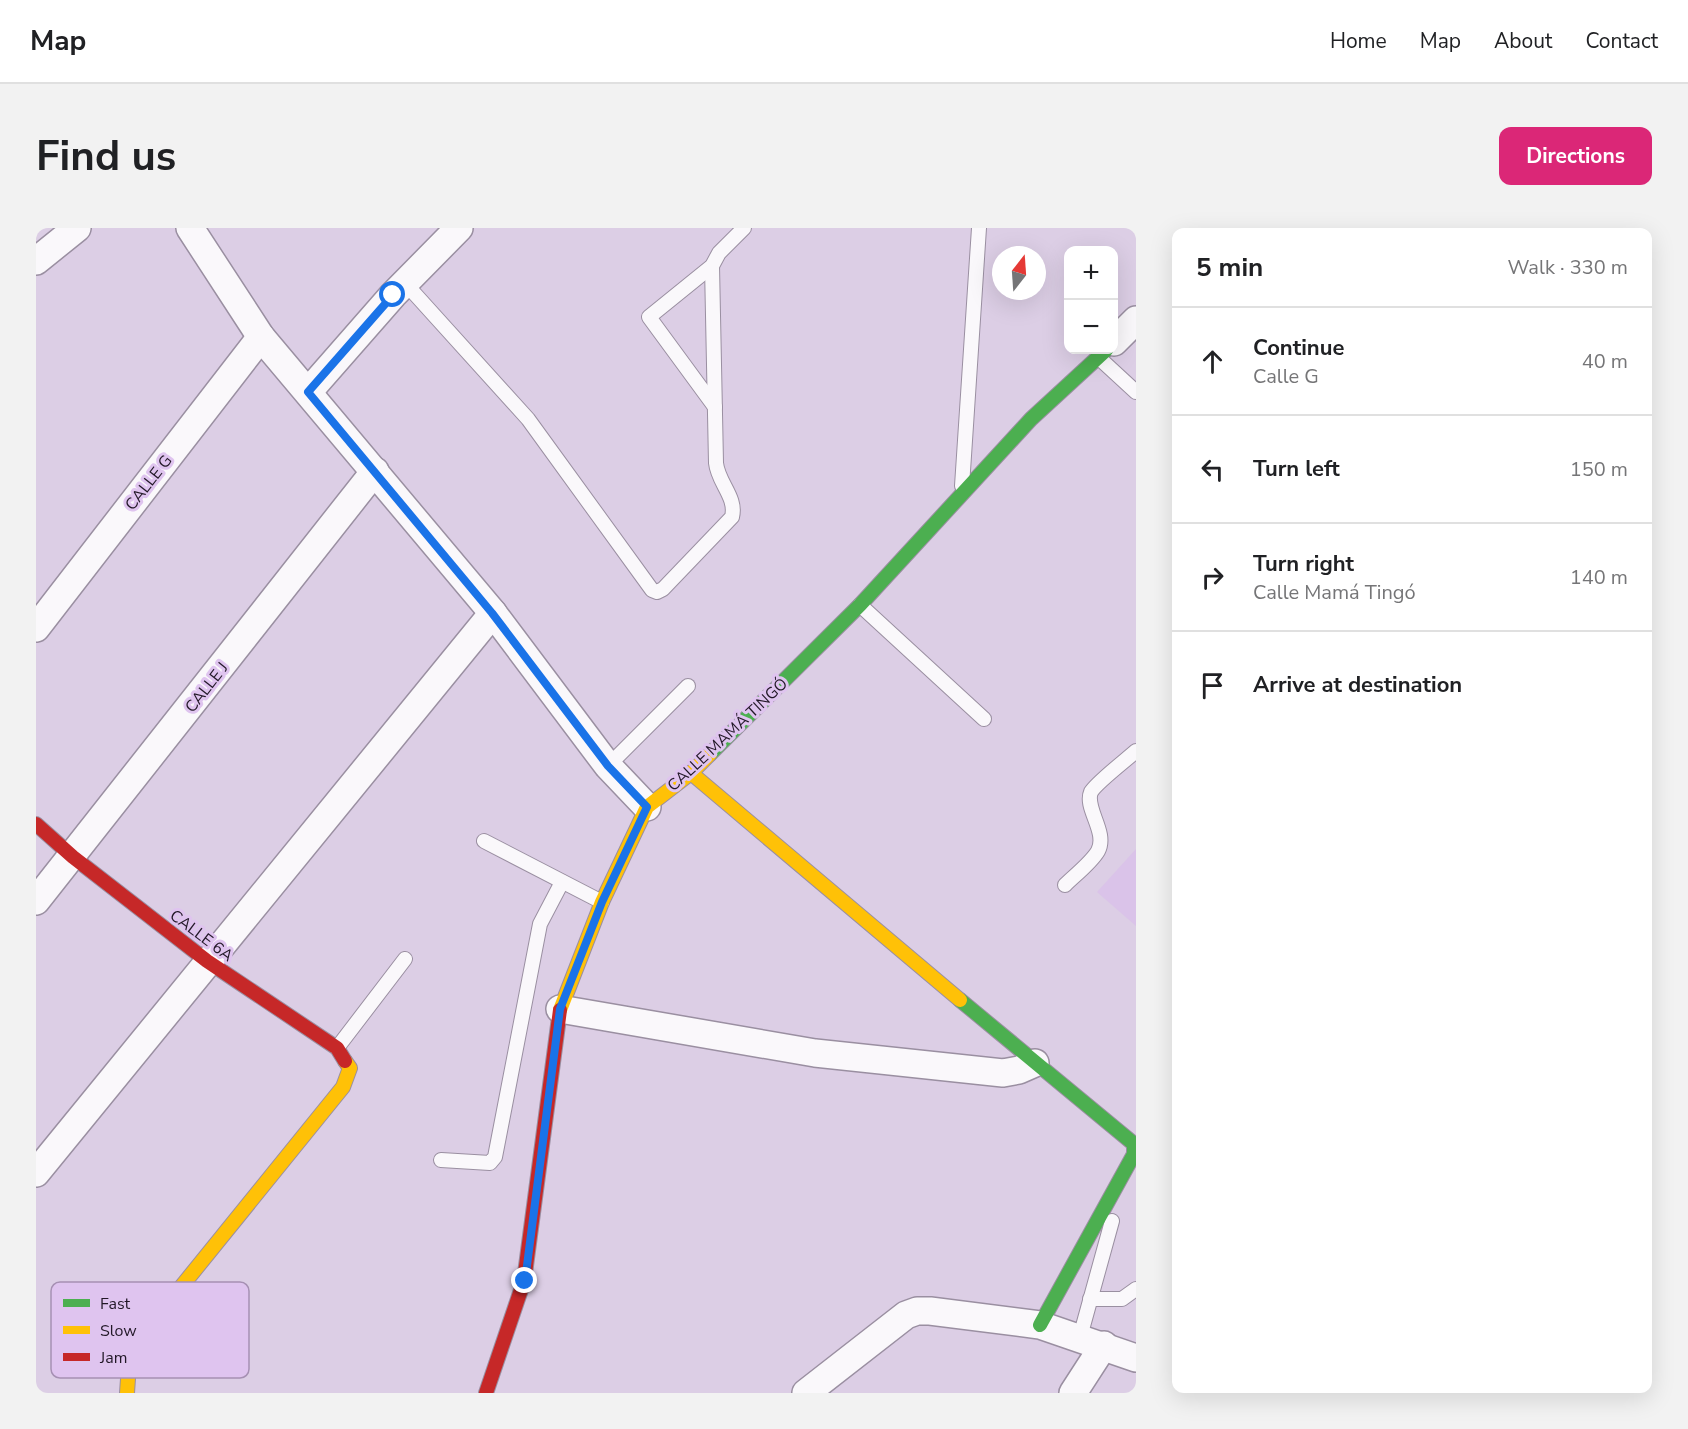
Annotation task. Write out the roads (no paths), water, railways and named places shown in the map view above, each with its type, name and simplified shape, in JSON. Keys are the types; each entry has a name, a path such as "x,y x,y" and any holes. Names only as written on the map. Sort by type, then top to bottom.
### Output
{"street":[{"path":"190,228 261,337 492,613 608,766 647,807"},
{"path":"308,392 405,282 459,228"},
{"path":"36,261 65,232"},
{"name":"CALLE MAMÁ TINGÓ","path":"1118,337 1136,320"},
{"name":"CALLE G","path":"36,628 261,337"},
{"name":"CALLE MAMÁ TINGÓ","path":"486,1393 525,1281 560,1009 602,902 647,807 691,773 860,605 1031,419 1101,354"},
{"name":"CALLE J","path":"36,901 73,857 375,471"},
{"path":"36,1173 492,613"},
{"path":"691,773 1134,1144 1136,1150 1126,1170 1040,1325"},
{"name":"CALLE 6A","path":"36,824 73,857 207,961 338,1048 350,1068 343,1087 185,1282"},
{"path":"560,1009 815,1053 1003,1073 1019,1070 1035,1063"},
{"path":"806,1393 906,1315 917,1311 1040,1325 1136,1358"},
{"path":"1073,1393 1092,1341"},
{"name":"CALLE 6A","path":"127,1393 128,1378"}],"lane":[{"path":"715,407 649,316 712,266 719,253 744,228"},
{"path":"961,496 979,228"},
{"path":"405,282 528,419 652,590 657,592 663,589 732,517 733,502 717,472 712,266"},
{"path":"1109,354 1136,392"},
{"path":"860,605 984,719"},
{"path":"608,766 688,686"},
{"path":"1065,885 1097,852 1100,845 1097,821 1090,801 1092,790 1136,751"},
{"path":"484,841 602,902"},
{"path":"441,1160 490,1164 495,1157 540,924 562,882"},
{"path":"338,1048 405,959"},
{"path":"1092,1341 1090,1299 1126,1170"},
{"path":"1090,1299 1122,1299 1136,1289"}]}
